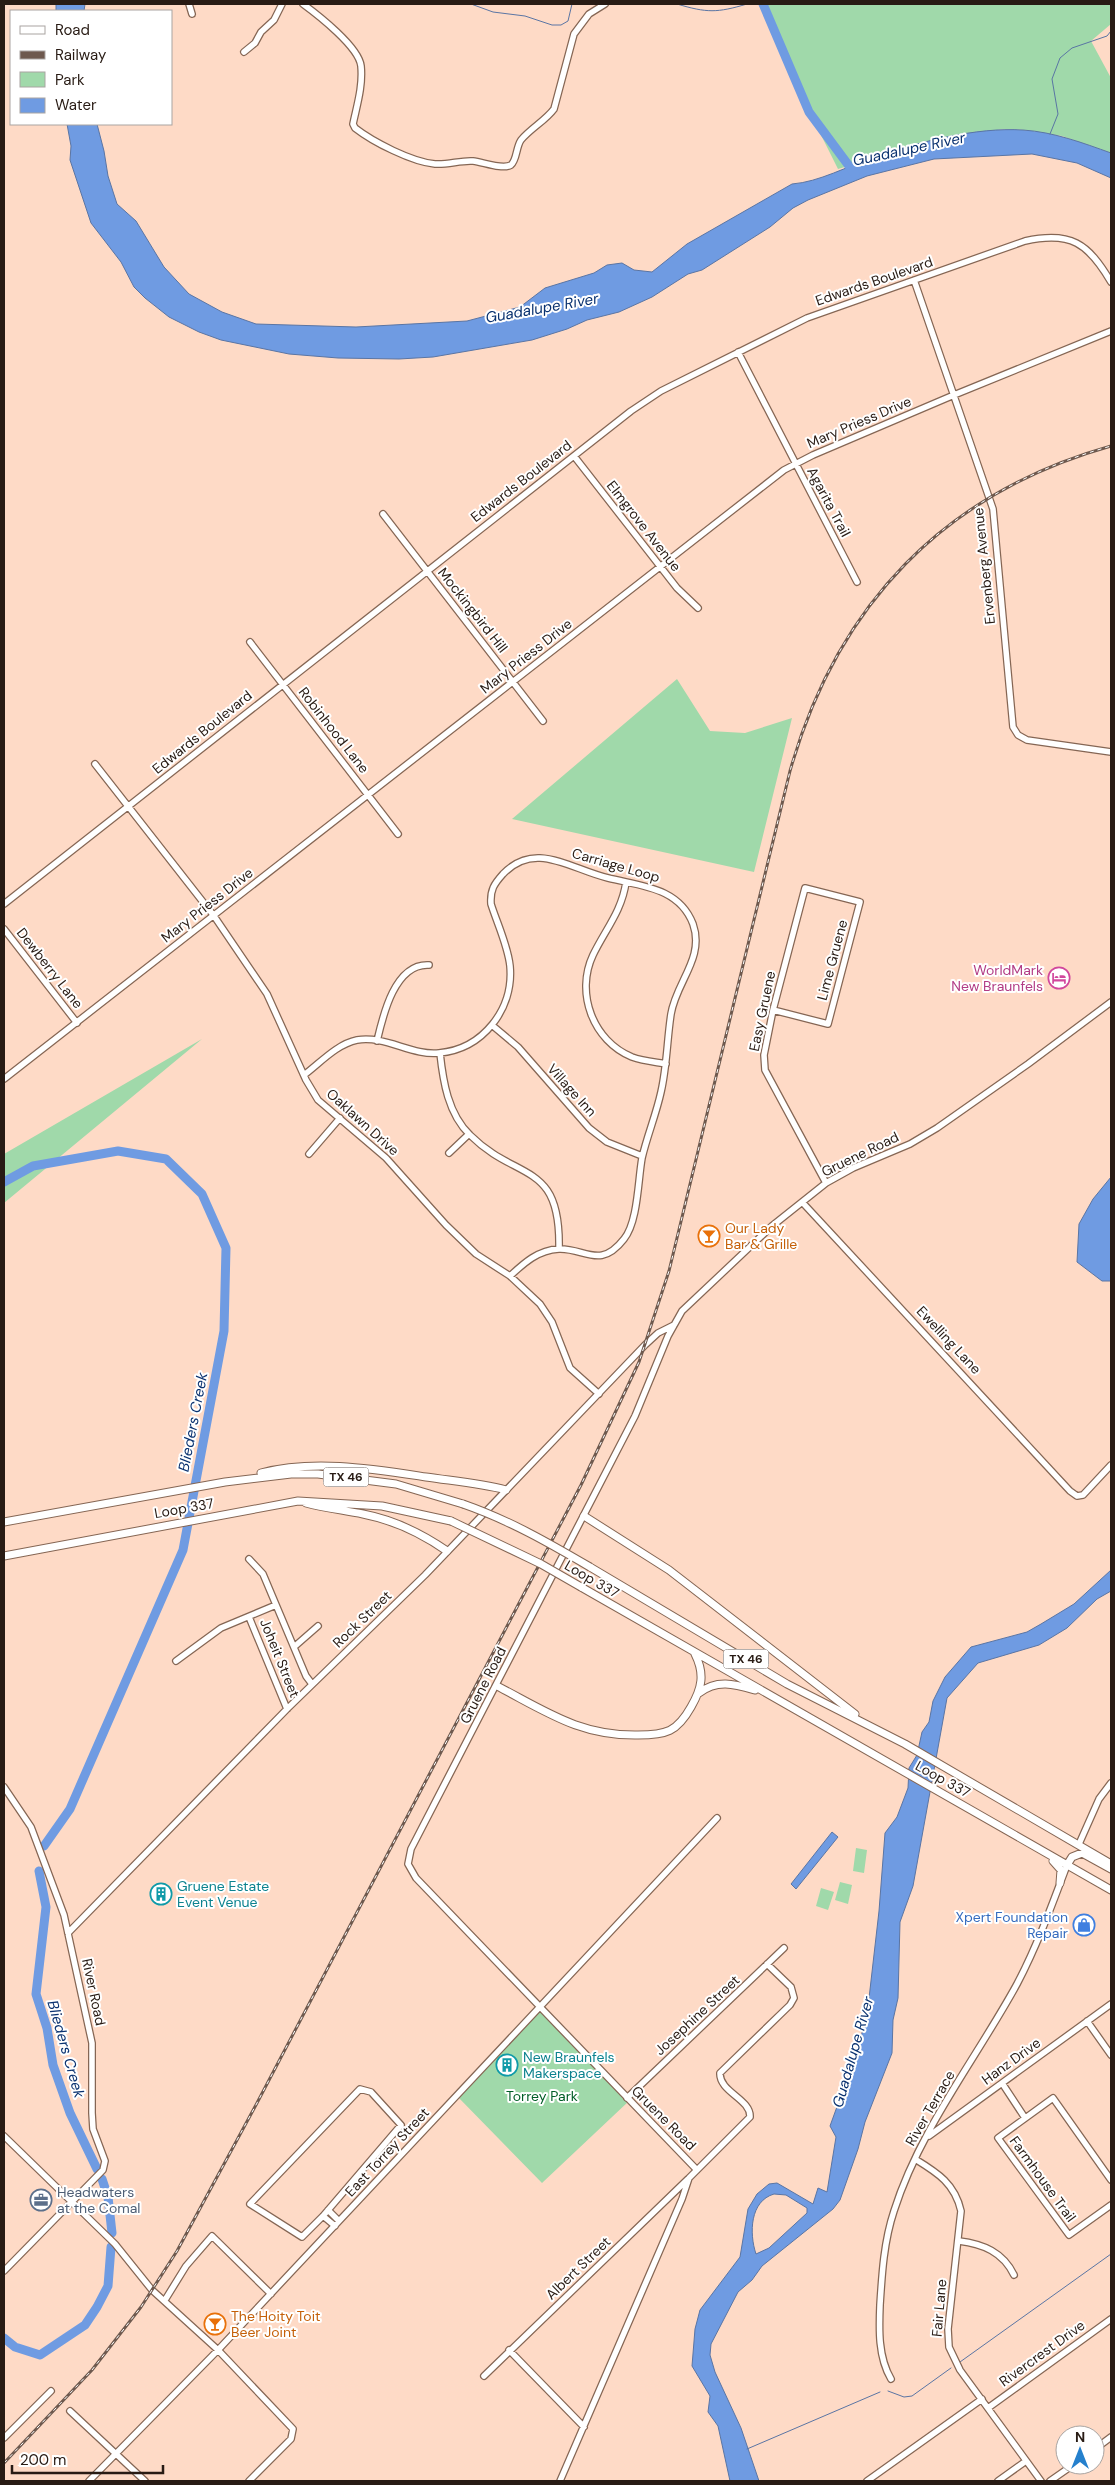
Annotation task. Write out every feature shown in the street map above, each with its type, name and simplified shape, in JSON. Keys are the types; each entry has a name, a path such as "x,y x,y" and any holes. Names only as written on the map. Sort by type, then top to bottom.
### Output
{"main road":[{"path":"225,1482 270,1471 298,1468 361,1468 481,1484 506,1490"},
{"name":"Loop 337","path":"4,1522 225,1482 291,1474 336,1476 396,1484 463,1504 496,1516 530,1532 788,1684 904,1744 1111,1864"},
{"path":"298,1501 323,1508 366,1514 395,1523 424,1535 447,1551"},
{"name":"Loop 337","path":"6,1555 104,1535 298,1501 382,1506 451,1521 541,1564 1111,1890"},
{"path":"584,1516 669,1570 869,1725"},
{"path":"695,1653 702,1669 699,1694"},
{"path":"497,1686 571,1725 602,1734 619,1736 668,1733 685,1718 699,1694 712,1684 720,1683 763,1692"},
{"path":"1014,1834 1017,1840 1058,1864 1061,1872 1060,1883"},
{"path":"1066,1865 1072,1856 1082,1853 1111,1869"},
{"path":"1060,1883 1071,1873 1079,1872"}],"street":[{"path":"190,4 192,14"},
{"path":"244,52 255,43 260,32 274,20 282,4"},
{"path":"303,4 328,23 359,58 361,78 353,124 355,128 400,153 422,162 440,164 471,161 502,166 509,166 513,163 522,139 532,128 547,118 554,109 574,34 589,14 605,4"},
{"name":"Edwards Boulevard","path":"4,904 643,402 807,318 1025,241 1053,237 1070,239 1085,247 1100,263 1111,282"},
{"name":"Ervenberg Avenue","path":"914,280 994,514 1013,727 1018,735 1027,740 1111,752"},
{"name":"Mary Priess Drive","path":"4,1080 776,476 795,464 954,395 1111,331"},
{"name":"Agarita Trail","path":"738,352 856,582"},
{"name":"Elmgrove Avenue","path":"574,456 677,588 698,608"},
{"name":"Mockingbird Hill","path":"383,514 544,721"},
{"name":"Robinhood Lane","path":"250,642 398,834"},
{"name":"Oaklawn Drive","path":"95,764 214,916 266,994 304,1075 318,1100 386,1158 440,1218 476,1254 510,1276 540,1304 552,1322 570,1368 599,1394"},
{"name":"Carriage Loop","path":"440,1053 471,1045 493,1026 505,1002 511,981 510,963 491,904 490,895 494,883 511,866 534,857 549,859 590,874 658,889 673,898 690,917 695,935 694,958 673,1006 661,1092 642,1156 632,1220 625,1238 614,1249 602,1255 588,1256 559,1249 540,1253 529,1258 510,1276"},
{"path":"626,882 616,918 593,955 589,965 586,992 588,1006 594,1023 611,1044 632,1057 666,1064"},
{"name":"Easy Gruene","path":"826,1183 766,1070 764,1055 773,1010 805,888 860,902"},
{"name":"Lime Gruene","path":"773,1010 828,1024 860,902"},
{"name":"Dewberry Lane","path":"4,928 78,1023"},
{"path":"377,1041 383,1016 397,985 408,970 418,965 429,966"},
{"name":"Gruene Road","path":"560,2481 682,2199 689,2178 697,2170 416,1878 408,1864 411,1849 635,1416 674,1325 694,1298 772,1226 826,1183 853,1168 910,1144 937,1128 1028,1064 1111,1002"},
{"name":"Village Inn","path":"493,1026 518,1047 589,1128 607,1142 642,1156"},
{"path":"304,1075 336,1049 349,1042 359,1040 377,1041 402,1048 440,1053 444,1083 451,1106 468,1134 490,1151 530,1172 546,1187 556,1205 560,1227 559,1249"},
{"path":"309,1154 340,1118"},
{"path":"449,1153 468,1134"},
{"name":"Ewelling Lane","path":"802,1202 1066,1487 1077,1496 1088,1491 1111,1465"},
{"name":"Rock Street","path":"68,1933 312,1684 447,1551 658,1333 674,1325"},
{"path":"249,1559 263,1574 312,1684"},
{"path":"176,1661 221,1628 276,1604"},
{"name":"Joheit Street","path":"249,1617 287,1710"},
{"path":"294,1647 318,1626"},
{"path":"1078,1844 1099,1799 1111,1782"},
{"name":"River Road","path":"4,1787 32,1827 62,1908 92,2043 93,2129 105,2161 103,2170 4,2271"},
{"name":"East Torrey Street","path":"89,2481 218,2350 717,1818"},
{"name":"River Terrace","path":"891,2379 885,2370 880,2338 882,2268 894,2210 926,2138 1016,1985 1066,1865"},
{"name":"Josephine Street","path":"626,2098 784,1948"},
{"path":"697,2170 750,2117 749,2109 721,2080 721,2070 790,2005 794,1998 791,1987 767,1964"},
{"name":"Hanz Drive","path":"926,2138 1111,2004"},
{"path":"1087,2021 1111,2055"},
{"path":"1002,2083 1025,2118 1053,2098 1111,2180"},
{"path":"360,2089 370,2092 401,2125 323,2216 302,2237 250,2204 360,2089"},
{"name":"Farmhouse Trail","path":"1025,2118 998,2138 1069,2235 1111,2205"},
{"path":"4,2136 118,2247 152,2290 218,2350 293,2429 289,2442 249,2481"},
{"name":"Fair Lane","path":"916,2159 941,2175 955,2191 961,2211 948,2340 956,2364 1041,2481"},
{"name":"Albert Street","path":"484,2376 689,2178"},
{"path":"328,2210 337,2224"},
{"path":"323,2216 337,2224"},
{"path":"165,2300 186,2266 212,2236 271,2294"},
{"path":"959,2241 975,2243 989,2249 1009,2264 1014,2275"},
{"name":"Rivercrest Drive","path":"988,2408 1111,2319"},
{"path":"509,2350 584,2427"},
{"path":"4,2438 51,2391"},
{"path":"867,2481 982,2399"},
{"path":"70,2412 145,2481"},
{"path":"998,2481 1026,2461"}],"green space":[{"path":"767,4 1111,4 1111,24 1091,41 1111,78 1111,153 1062,136 1004,129 948,137 838,169 812,117"},
{"path":"677,679 710,731 745,733 792,718 754,872 512,819"},
{"path":"202,1039 4,1203 4,1154"},
{"path":"856,1848 867,1850 864,1873 853,1871"},
{"path":"840,1882 852,1885 848,1904 835,1900"},
{"path":"821,1888 834,1892 828,1910 816,1906"},
{"name":"Torrey Park","path":"540,2008 629,2101 542,2183 457,2096"}],"water":[{"path":"56,4 85,4 84,10 56,10"},
{"name":"Guadalupe River","path":"67,125 97,125 108,176 117,204 136,221 164,267 189,294 222,312 256,324 356,327 467,321 520,307 545,288 594,273 607,265 622,263 634,270 652,272 687,244 792,184 823,177 874,157 910,146 967,133 1023,130 1046,133 1079,142 1111,153 1111,178 1077,163 1032,154 934,159 867,176 808,200 793,208 770,227 702,270 688,274 652,297 619,312 587,320 567,329 532,340 433,357 399,359 338,358 289,354 221,340 199,332 169,317 145,298 134,287 121,262 91,223 70,160 71,146"},
{"path":"1111,1177 1111,1281 1102,1281 1077,1262 1079,1224 1093,1199"},
{"path":"1111,1570 1111,1591 1097,1599 1067,1628 1039,1645 978,1663 947,1698 913,1886 900,1922 898,1998 893,2020 892,2053 865,2122 858,2149 840,2200 833,2209 762,2266 752,2280 738,2292 711,2344 710,2355 715,2372 741,2428 759,2481 730,2481 718,2426 708,2412 710,2396 692,2366 695,2329 700,2310 740,2257 748,2209 757,2194 769,2184 777,2183 813,2204 818,2188 827,2192 836,2137 830,2126 859,2046 868,2007 879,1911 885,1833 897,1817 908,1788 909,1768 917,1755 922,1732 929,1722 933,1701 945,1677 971,1647 1027,1632 1074,1604","holes":["774,2194 786,2195 807,2208 807,2213 769,2248 756,2254 752,2228 753,2219 760,2203"]},
{"path":"832,1832 838,1837 796,1889 791,1884"}],"waterway":[{"path":"471,4 493,12 525,16 552,25 561,25 568,21 572,4"},
{"path":"677,4 712,11 747,4"},
{"name":"Guadalupe River","path":"763,4 809,112 855,174"},
{"path":"1050,134 1058,114 1052,79 1060,58 1072,48 1107,36 1111,31"},
{"name":"Blieders Creek","path":"4,1182 33,1166 118,1151 166,1159 202,1194 226,1248 224,1331 183,1550 70,1809 44,1846"},
{"name":"Blieders Creek","path":"39,1871 46,1907 36,1994 47,2028 53,2065 70,2113 97,2169"},
{"name":"Blieders Creek","path":"102,2179 108,2197 112,2233"},
{"name":"Blieders Creek","path":"4,2338 15,2347 40,2355 85,2325 108,2286 111,2247"},
{"path":"960,2362 1111,2254"},
{"path":"888,2391 904,2397 912,2396 951,2368"},
{"path":"747,2449 880,2392"}],"railway":[{"path":"4,2463 92,2370 141,2307 177,2251 257,2103 581,1485 639,1362 669,1271 790,771 810,711 836,657 868,608 906,564 948,526 997,493 1051,467 1111,446"}],"place":[{"name":"WorldMark New Braunfels","path":"1059,978"},
{"name":"Our Lady Bar & Grille","path":"709,1236"},
{"name":"Gruene Estate Event Venue","path":"161,1894"},
{"name":"Xpert Foundation Repair","path":"1084,1925"},
{"name":"New Braunfels Makerspace","path":"507,2065"},
{"name":"Headwaters at the Comal","path":"41,2200"},
{"name":"The Hoity Toit Beer Joint","path":"215,2324"}]}
